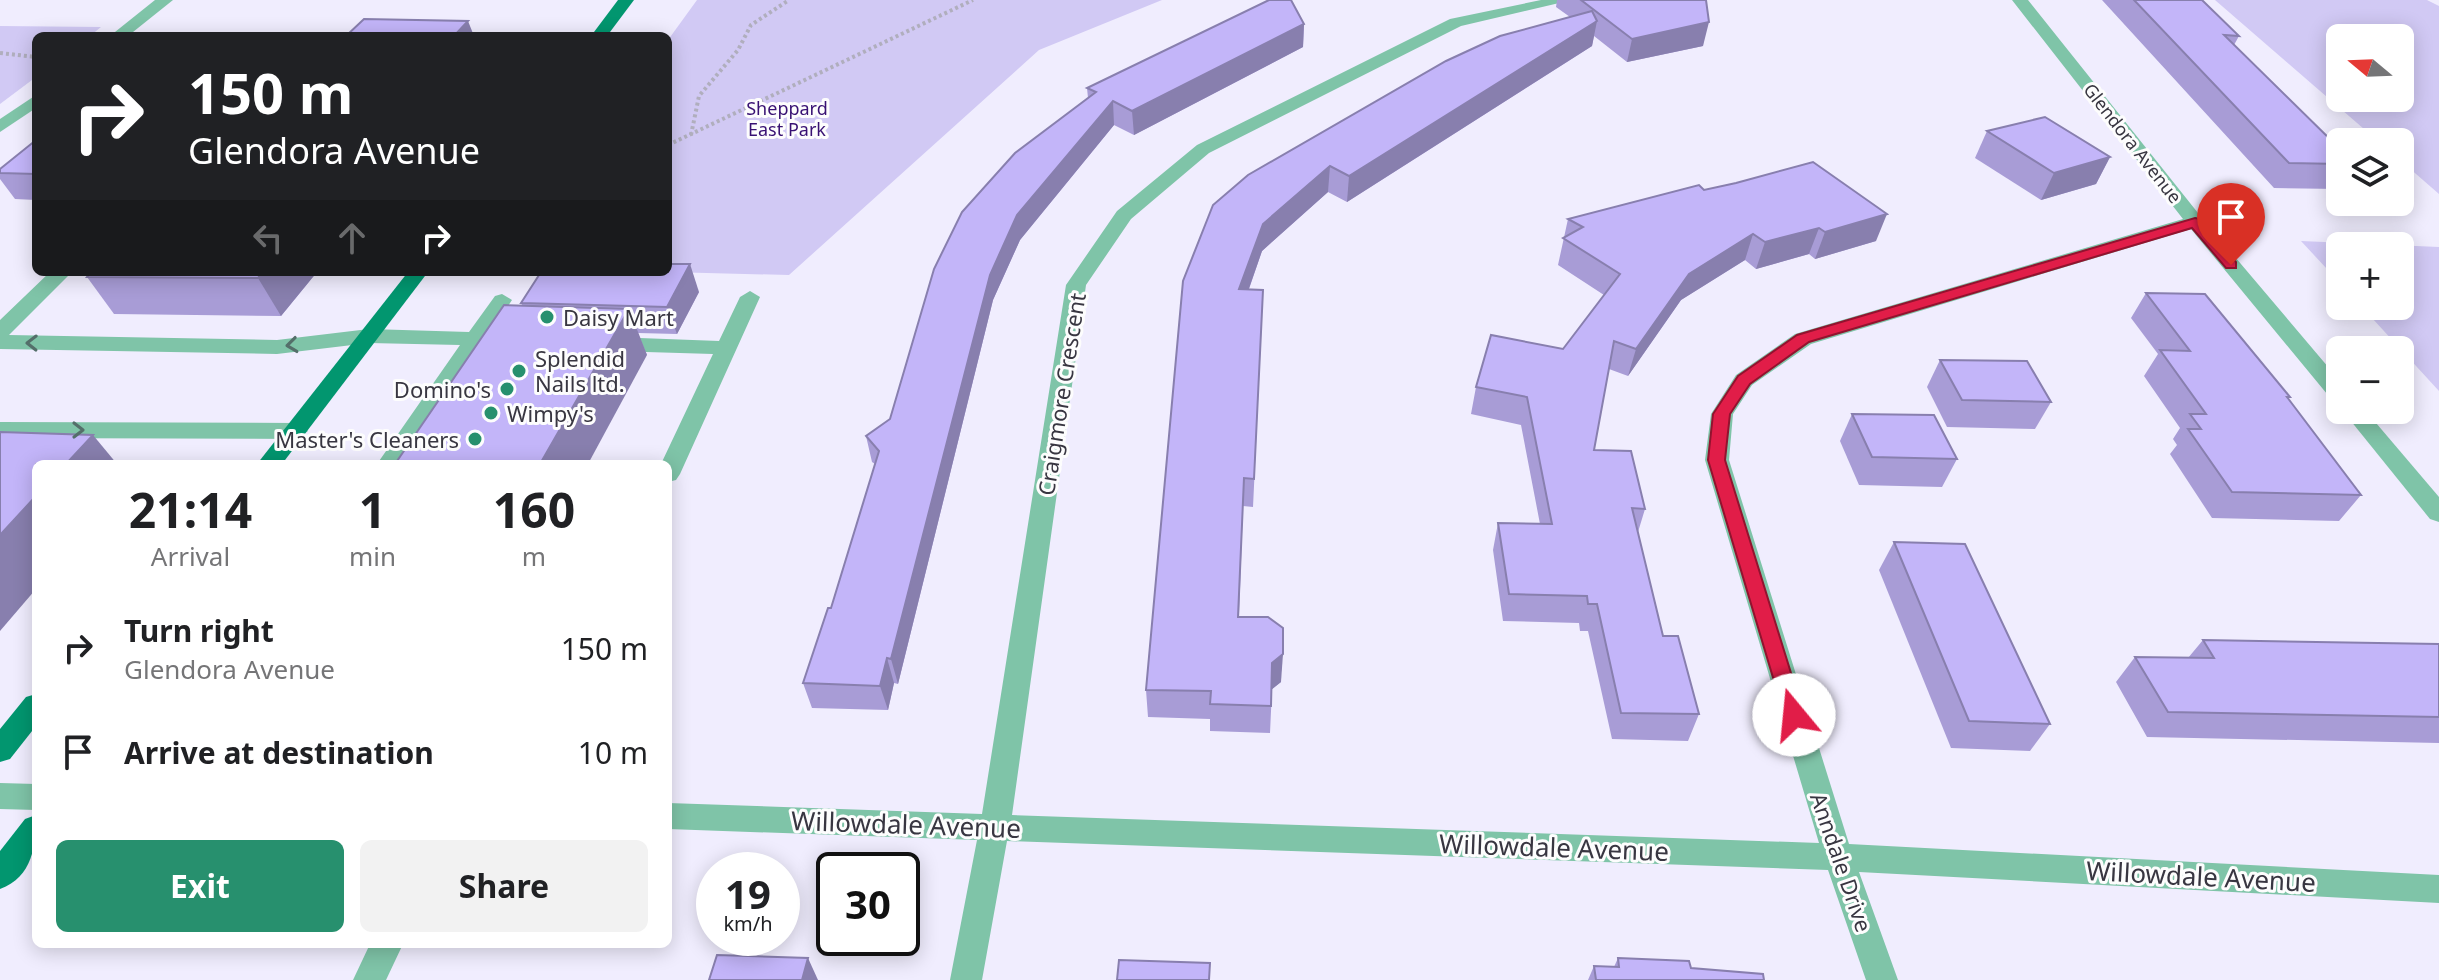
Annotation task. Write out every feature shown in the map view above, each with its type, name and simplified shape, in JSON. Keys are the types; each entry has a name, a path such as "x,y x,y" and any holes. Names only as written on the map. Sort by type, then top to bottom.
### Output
{"main road":[{"path":"602,32 626,0"},
{"path":"274,460 415,276"},
{"path":"0,750 32,710"},
{"path":"0,875 32,833"}],"street":[{"path":"123,32 165,0"},
{"name":"Craigmore Crescent","path":"966,980 995,826 1076,285 1124,215 1203,149 1456,22 1564,0"},
{"name":"Glendora Avenue","path":"2020,0 2195,222 2326,378"},
{"path":"0,127 32,103"},
{"name":"Anndale Drive","path":"1882,980 1839,857 1717,460 1722,414 1744,380 1803,339 2195,222"},
{"path":"0,332 58,276"},
{"path":"672,465 750,297"},
{"path":"392,460 502,300"},
{"path":"0,342 277,347 369,336 538,341"},
{"path":"585,343 726,348"},
{"path":"2365,424 2439,513"},
{"path":"0,430 297,431"},
{"path":"0,796 32,797"},
{"name":"Willowdale Avenue","path":"672,816 1839,857 2439,889"},
{"path":"369,980 385,948"}],"path":[{"path":"691,135 699,96 738,50 751,25 789,0"},
{"path":"672,143 973,0"},
{"path":"0,53 32,57"}],"green space":[{"name":"Sheppard East Park","path":"697,0 1162,0 1039,50 789,275 672,272 672,34"},
{"path":"2215,0 2427,0 2439,6 2439,194 2414,172 2414,128 2363,128 2344,112 2414,112 2414,24 2326,24 2326,96"},
{"path":"0,26 101,27 95,32 32,32 32,80 0,104"},
{"path":"2301,241 2326,242 2326,268"},
{"path":"2414,246 2439,247 2439,391 2414,364 2414,336 2389,336 2374,320 2414,320"}],"building":[{"path":"1269,0 1291,0 1304,24 1132,111 1113,101 1017,215 990,275 891,659 887,658 880,686 803,683 828,608 831,608 879,451 866,436 890,419 934,269 962,212 1015,153 1096,92 1087,88"},
{"path":"1581,0 1706,0 1709,22 1632,39"},
{"path":"2134,0 2202,0 2239,36 2224,35 2326,135 2326,164 2289,163"},
{"path":"1592,11 1597,21 1349,176 1330,166 1263,224 1239,289 1263,290 1254,479 1244,478 1238,617 1268,617 1283,628 1283,654 1272,663 1271,706 1210,704 1211,691 1146,690 1183,281 1213,205 1248,175 1446,61 1500,36"},
{"path":"364,19 468,21 458,32 350,32"},
{"path":"2045,117 2110,157 2054,173 1987,131"},
{"path":"32,143 32,174 0,173 0,169"},
{"path":"1813,162 1887,214 1825,232 1819,228 1765,242 1753,234 1689,274 1636,349 1614,341 1594,450 1631,451 1645,509 1632,508 1663,636 1678,636 1699,714 1621,713 1597,604 1588,604 1587,596 1509,594 1498,523 1552,524 1527,397 1476,387 1491,335 1563,349 1620,274 1563,238 1583,227 1568,219 1699,185 1704,190"},
{"path":"672,264 690,264 667,307 521,303 538,276 672,276"},
{"path":"88,276 260,276 258,278"},
{"path":"2146,293 2205,294 2290,397 2287,397 2361,495 2232,492 2188,429 2201,429 2190,414 2206,414 2160,350 2190,351"},
{"path":"504,305 629,309 542,460 398,460"},
{"path":"1940,360 2027,361 2051,402 1962,400"},
{"path":"1852,414 1934,415 1957,459 1872,457"},
{"path":"0,432 93,435 70,460 32,460 32,500 0,535"},
{"path":"1894,542 1965,544 2050,724 1969,721"},
{"path":"2203,640 2439,644 2439,717 2168,712 2135,657 2214,658"},
{"path":"717,956 808,958 802,980 709,980"},
{"path":"1618,958 1689,961 1691,968 1763,974 1764,980 1596,980 1594,966 1619,967"},
{"path":"1119,960 1210,963 1209,980 1117,980"}],"place":[{"name":"Daisy Mart","path":"547,317"},
{"name":"Splendid Nails ltd.","path":"519,371"},
{"name":"Domino's","path":"507,389"},
{"name":"Wimpy's","path":"491,413"},
{"name":"Master's Cleaners","path":"475,439"}],"route":[{"path":"1794,715 1717,460 1722,414 1744,380 1803,339 2195,222 2231,265"}]}
